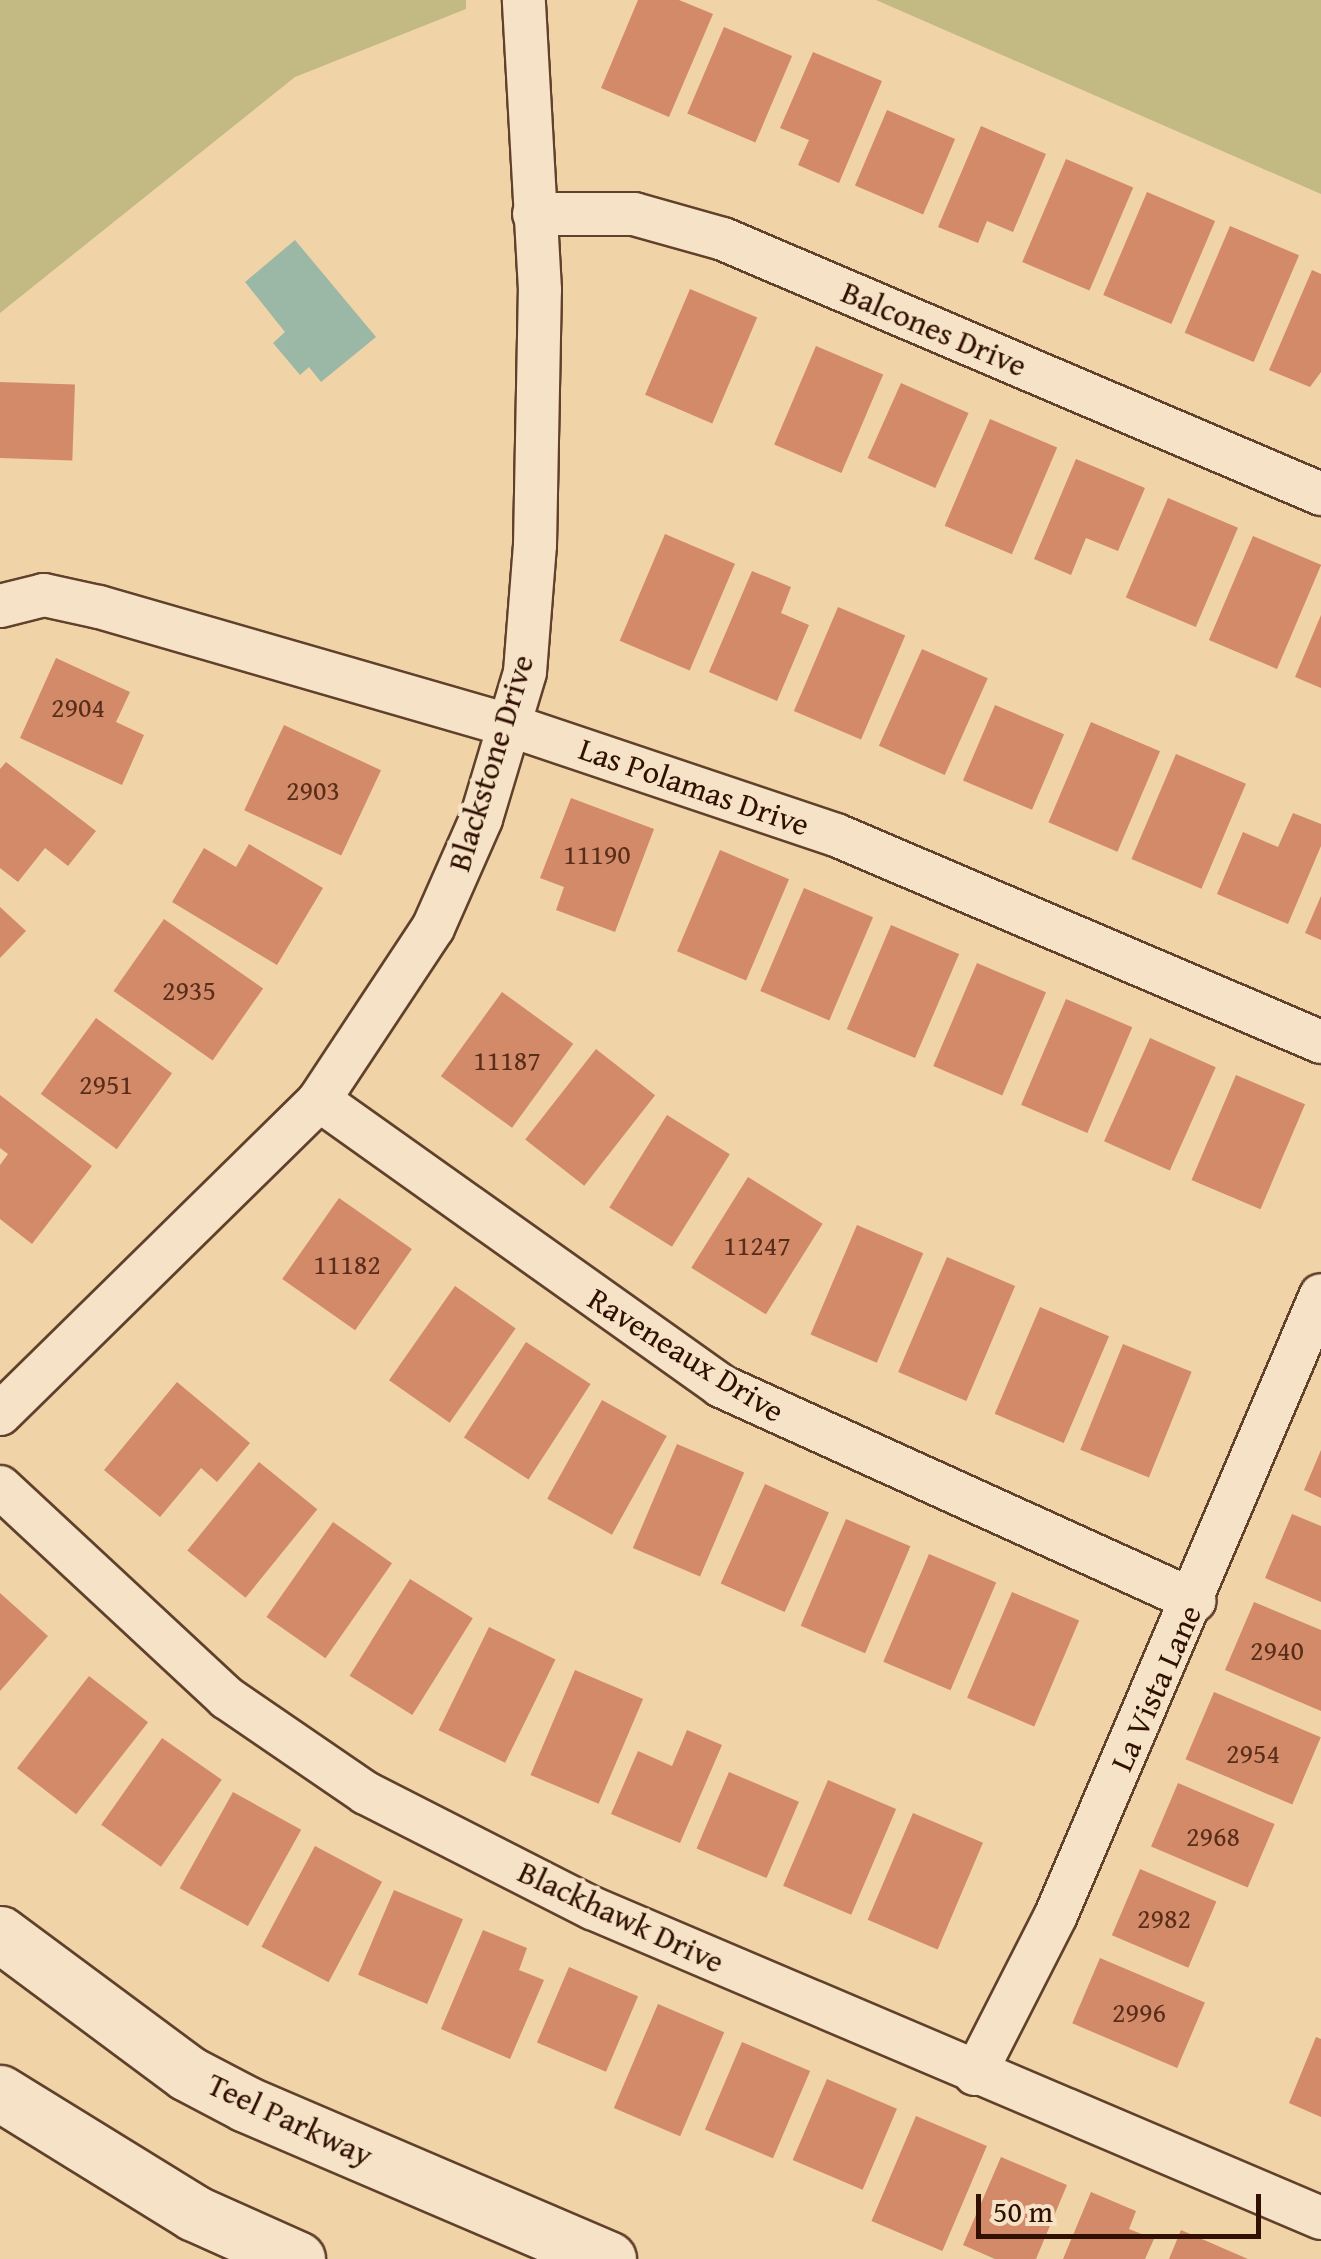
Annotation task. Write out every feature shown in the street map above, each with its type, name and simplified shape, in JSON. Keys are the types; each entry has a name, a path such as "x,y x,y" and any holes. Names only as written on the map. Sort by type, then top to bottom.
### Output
{"main road":[{"name":"Teel Parkway","path":"0,1934 187,2072 246,2104 608,2259"},
{"path":"0,2093 194,2213 298,2259"}],"street":[{"name":"Blackstone Drive","path":"0,1414 320,1100 440,913 481,819 525,672 535,545 540,290 524,0"},
{"name":"Balcones Drive","path":"534,214 634,214 723,239 1321,494"},
{"name":"Las Polamas Drive","path":"0,606 44,595 509,725 836,835 1321,1042"},
{"name":"Raveneaux Drive","path":"320,1100 722,1386 1195,1601"},
{"name":"La Vista Lane","path":"975,2074 1056,1915 1195,1601 1321,1295"},
{"name":"Blackhawk Drive","path":"0,1487 227,1698 366,1793 592,1908 1321,2218"}],"shaded area":[{"path":"0,0 466,0 466,9 295,77 0,313"},
{"path":"876,0 1321,0 1321,194"},
{"path":"295,240 376,337 321,382 309,367 300,375 273,343 285,332 245,282"}],"building":[{"path":"638,0 679,0 713,14 669,117 601,88"},
{"path":"724,27 792,56 755,142 687,114"},
{"path":"813,52 882,81 839,183 798,165 809,140 780,128"},
{"path":"887,110 955,139 923,214 855,185"},
{"path":"981,126 1046,154 1013,232 987,221 978,243 938,227"},
{"path":"1066,159 1133,188 1089,291 1022,262"},
{"path":"1147,192 1215,221 1171,324 1103,295"},
{"path":"1230,226 1299,255 1254,362 1185,333"},
{"path":"1312,270 1321,274 1321,372 1310,387 1269,370"},
{"path":"690,289 757,318 712,423 645,395"},
{"path":"816,346 883,375 841,473 774,444"},
{"path":"0,382 75,385 72,461 0,458"},
{"path":"901,383 969,413 935,488 868,458"},
{"path":"990,419 1057,448 1012,554 945,526"},
{"path":"1076,459 1145,488 1118,551 1086,538 1071,575 1034,559"},
{"path":"1168,498 1238,528 1196,627 1126,597"},
{"path":"665,534 735,564 690,670 620,641"},
{"path":"1253,536 1321,565 1277,669 1209,640"},
{"path":"752,571 791,587 781,613 809,625 777,701 709,672"},
{"path":"838,607 905,636 861,740 794,711"},
{"path":"1321,615 1321,688 1295,677"},
{"path":"922,649 988,678 945,775 879,746"},
{"path":"56,658 130,692 116,722 144,735 122,785 20,738"},
{"path":"995,705 1064,734 1032,810 963,780"},
{"path":"1091,722 1160,751 1117,852 1048,822"},
{"path":"284,725 381,770 341,855 244,810"},
{"path":"1176,754 1246,784 1201,889 1131,859"},
{"path":"6,762 96,831 68,866 45,848 18,882 0,868 0,769"},
{"path":"571,798 654,829 615,932 556,910 564,887 540,878"},
{"path":"1293,813 1321,824 1321,846 1288,924 1217,894 1243,832 1278,847"},
{"path":"249,844 323,888 277,965 172,902 204,848 236,867"},
{"path":"720,850 789,879 746,981 677,951"},
{"path":"804,888 873,917 829,1020 760,991"},
{"path":"1321,896 1321,940 1305,933"},
{"path":"0,907 26,931 0,958"},
{"path":"164,919 263,988 213,1060 114,991"},
{"path":"891,925 959,954 915,1058 847,1029"},
{"path":"977,963 1046,992 1002,1095 933,1066"},
{"path":"502,992 573,1044 512,1128 441,1076"},
{"path":"1066,999 1132,1027 1087,1133 1021,1105"},
{"path":"96,1018 172,1073 117,1149 41,1094"},
{"path":"1150,1038 1216,1067 1170,1171 1104,1141"},
{"path":"596,1049 655,1095 584,1186 525,1140"},
{"path":"1236,1075 1305,1104 1260,1209 1191,1180"},
{"path":"0,1095 92,1166 32,1244 0,1219 0,1165 8,1154 0,1148"},
{"path":"667,1115 730,1154 672,1247 609,1207"},
{"path":"748,1177 823,1224 766,1314 691,1268"},
{"path":"339,1198 412,1249 355,1330 282,1279"},
{"path":"857,1225 923,1253 877,1363 811,1335"},
{"path":"947,1257 1015,1286 966,1401 898,1372"},
{"path":"455,1286 516,1328 450,1423 389,1380"},
{"path":"1040,1307 1109,1336 1064,1443 995,1414"},
{"path":"526,1342 591,1384 528,1480 464,1438"},
{"path":"1123,1344 1192,1372 1149,1477 1080,1450"},
{"path":"177,1382 250,1443 217,1482 201,1468 160,1517 104,1470"},
{"path":"602,1400 667,1436 612,1535 547,1499"},
{"path":"677,1444 744,1473 700,1577 633,1548"},
{"path":"1321,1450 1321,1498 1304,1490"},
{"path":"259,1462 317,1509 246,1598 187,1551"},
{"path":"765,1484 829,1512 785,1612 721,1584"},
{"path":"1292,1514 1321,1526 1321,1602 1265,1578"},
{"path":"846,1519 910,1546 865,1653 801,1626"},
{"path":"333,1522 392,1563 325,1658 266,1617"},
{"path":"929,1554 996,1583 950,1690 883,1662"},
{"path":"410,1579 473,1618 412,1715 350,1676"},
{"path":"1012,1592 1079,1621 1034,1726 967,1698"},
{"path":"0,1593 48,1636 0,1691"},
{"path":"1254,1602 1321,1630 1321,1711 1225,1670"},
{"path":"489,1627 556,1659 505,1763 439,1730"},
{"path":"575,1670 643,1699 599,1804 530,1775"},
{"path":"89,1676 148,1722 76,1814 17,1768"},
{"path":"1214,1692 1321,1737 1292,1805 1185,1759"},
{"path":"687,1730 722,1745 680,1843 611,1814 638,1751 672,1766"},
{"path":"162,1738 222,1780 161,1867 101,1825"},
{"path":"729,1772 799,1802 767,1878 697,1848"},
{"path":"828,1780 896,1809 851,1915 783,1886"},
{"path":"1178,1783 1275,1824 1248,1888 1151,1847"},
{"path":"233,1792 301,1830 248,1926 180,1888"},
{"path":"913,1813 983,1843 938,1949 868,1920"},
{"path":"315,1846 382,1882 329,1982 261,1947"},
{"path":"1140,1869 1216,1901 1188,1968 1112,1935"},
{"path":"394,1890 463,1919 427,2004 358,1975"},
{"path":"483,1930 527,1948 519,1970 544,1980 510,2059 441,2029"},
{"path":"1100,1958 1205,2003 1177,2068 1072,2023"},
{"path":"569,1967 638,1996 606,2072 537,2042"},
{"path":"658,2004 724,2032 680,2136 614,2108"},
{"path":"1316,2037 1321,2039 1321,2117 1289,2103"},
{"path":"742,2042 810,2071 773,2158 705,2129"},
{"path":"827,2079 897,2109 863,2190 793,2160"},
{"path":"916,2116 987,2146 942,2251 871,2221"},
{"path":"1001,2157 1067,2185 1036,2259 995,2259 963,2245"},
{"path":"1091,2192 1136,2211 1129,2229 1154,2239 1145,2259 1063,2259"},
{"path":"1181,2230 1248,2259 1169,2259"}]}
